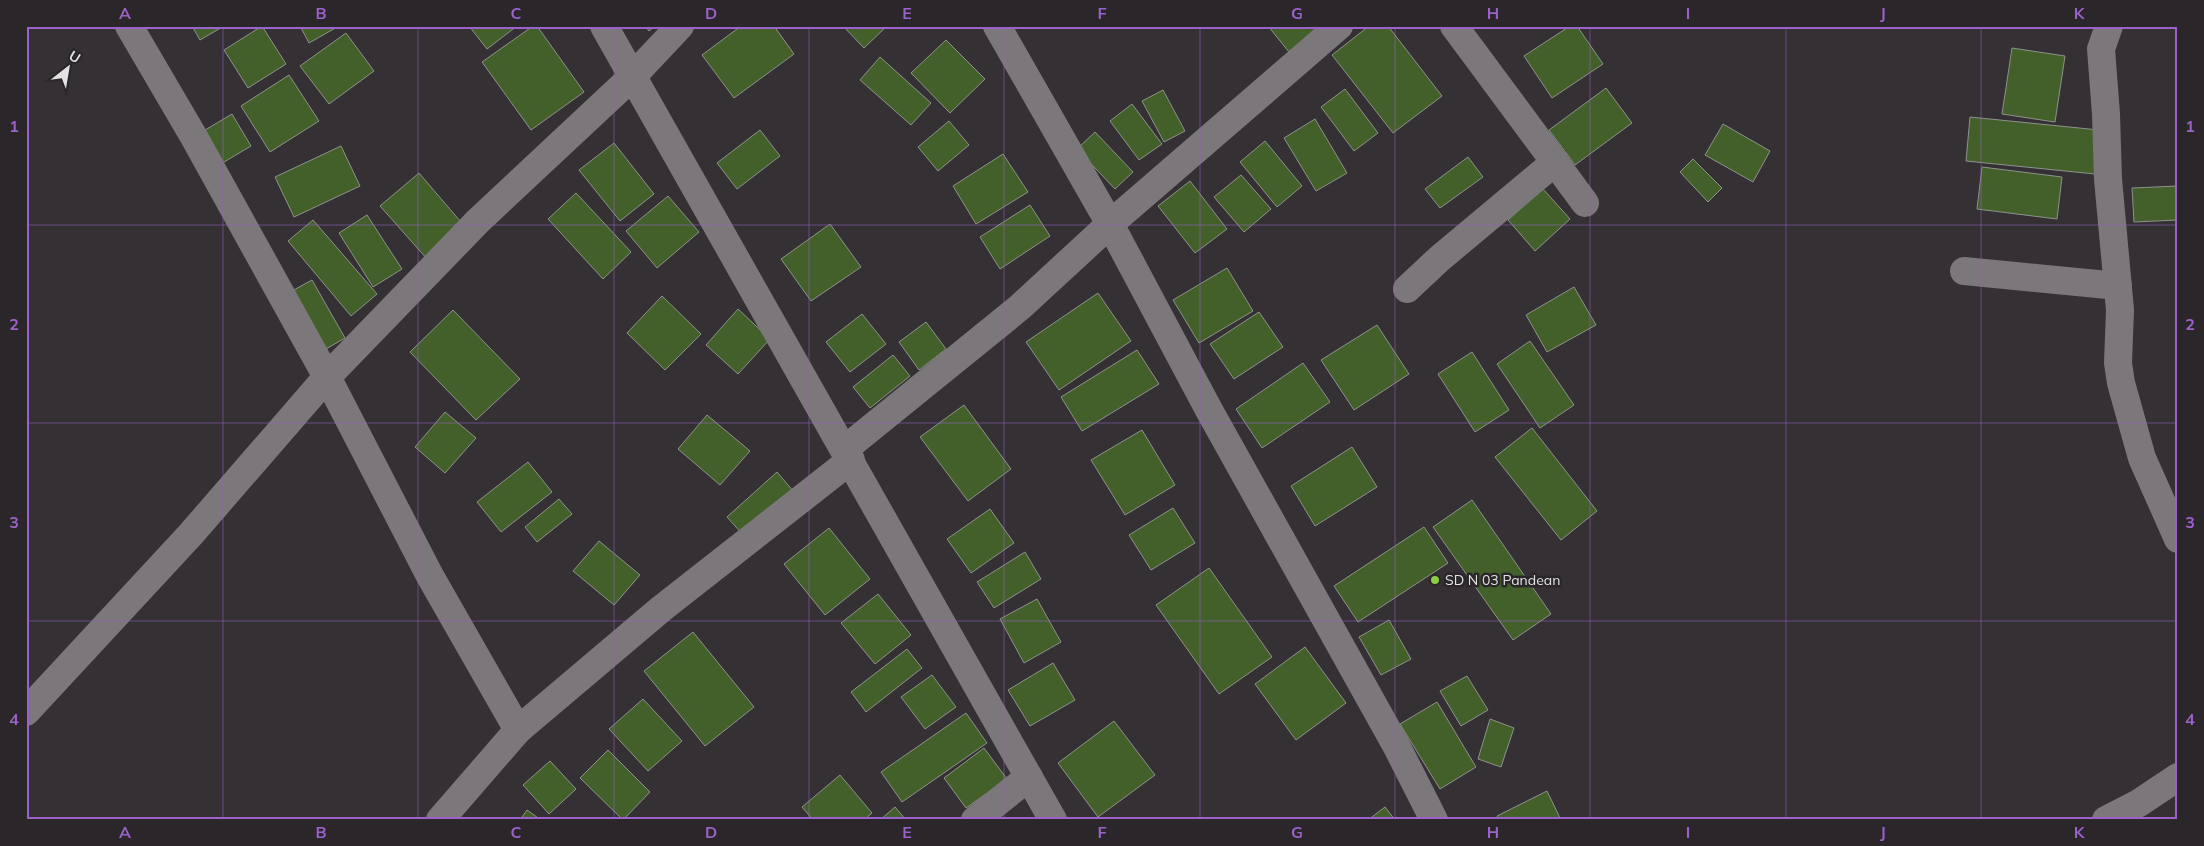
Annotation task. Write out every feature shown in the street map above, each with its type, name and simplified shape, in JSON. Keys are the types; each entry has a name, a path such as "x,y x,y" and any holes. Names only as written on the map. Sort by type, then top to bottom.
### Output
{"street":[{"path":"129,26 194,137 327,376 430,576 518,730"},
{"path":"604,26 1053,820"},
{"path":"26,712 191,534 327,376 478,221 632,77 680,26"},
{"path":"997,26 1110,224 1209,410 1397,747 1434,820"},
{"path":"440,820 518,730 848,455 1020,307 1110,224 1339,26"},
{"path":"1454,26 1585,203"},
{"path":"2108,26 2101,49 2108,179 2120,310 2118,363 2121,384 2142,458 2178,539"},
{"path":"1408,289 1439,258 1554,162"},
{"path":"1964,271 2118,286"},
{"path":"975,820 1029,777"},
{"path":"2106,820 2139,803 2178,777"}],"building":[{"path":"192,26 224,26 200,40"},
{"path":"262,26 286,64 248,88 224,50"},
{"path":"300,26 339,26 309,43"},
{"path":"469,26 517,26 487,49"},
{"path":"533,26 537,26 584,92 531,130 482,62"},
{"path":"645,26 655,26 649,31"},
{"path":"741,26 774,26 794,54 734,98 702,55"},
{"path":"843,26 887,26 864,48"},
{"path":"1268,26 1313,26 1316,30 1289,52"},
{"path":"1369,26 1388,26 1442,96 1393,133 1332,55"},
{"path":"1570,26 1577,26 1603,64 1552,98 1524,56"},
{"path":"346,33 374,71 329,104 300,66"},
{"path":"946,40 985,79 950,113 911,73"},
{"path":"2012,48 2065,56 2055,122 2002,114"},
{"path":"880,57 931,103 911,125 860,80"},
{"path":"289,75 319,121 270,152 241,106"},
{"path":"1606,88 1632,123 1575,165 1549,130"},
{"path":"1345,89 1378,133 1354,151 1321,107"},
{"path":"1163,90 1185,131 1164,142 1142,101"},
{"path":"1132,104 1162,144 1139,160 1110,121"},
{"path":"232,114 251,146 219,165 200,133"},
{"path":"1970,117 2099,130 2095,174 1966,161"},
{"path":"1315,119 1347,173 1316,191 1284,138"},
{"path":"949,121 969,145 938,171 918,147"},
{"path":"1723,124 1770,151 1753,182 1705,155"},
{"path":"760,130 780,156 737,189 717,163"},
{"path":"1095,132 1133,172 1115,189 1077,149"},
{"path":"1265,141 1302,186 1277,207 1240,162"},
{"path":"614,143 654,194 620,221 579,170"},
{"path":"341,146 360,186 294,217 275,177"},
{"path":"1003,154 1028,192 976,224 953,186"},
{"path":"1468,157 1483,177 1440,208 1425,189"},
{"path":"1693,159 1722,188 1708,202 1680,172"},
{"path":"1982,167 2062,177 2057,219 1977,209"},
{"path":"419,173 466,228 428,260 380,206"},
{"path":"1241,175 1271,209 1244,232 1214,197"},
{"path":"1190,181 1227,229 1195,253 1158,206"},
{"path":"2178,186 2178,220 2134,222 2132,188"},
{"path":"1543,189 1570,219 1535,251 1508,220"},
{"path":"576,193 631,252 603,279 548,219"},
{"path":"668,196 699,232 657,268 626,231"},
{"path":"1030,205 1050,236 1000,269 980,237"},
{"path":"367,215 402,269 373,287 339,233"},
{"path":"313,220 377,294 351,316 288,241"},
{"path":"830,224 861,267 811,301 781,259"},
{"path":"1227,268 1253,311 1199,343 1173,300"},
{"path":"312,280 345,338 326,349 292,291"},
{"path":"1574,287 1596,325 1547,352 1526,315"},
{"path":"1098,293 1131,341 1059,390 1026,342"},
{"path":"662,296 701,334 665,370 627,333"},
{"path":"738,309 770,339 738,374 706,345"},
{"path":"453,310 520,379 476,420 410,352"},
{"path":"1259,312 1283,347 1234,379 1210,344"},
{"path":"862,314 886,344 850,372 826,342"},
{"path":"926,322 946,349 919,370 899,342"},
{"path":"1377,325 1409,374 1354,410 1321,360"},
{"path":"1530,341 1574,405 1540,428 1497,364"},
{"path":"1137,350 1159,384 1082,431 1061,397"},
{"path":"1472,352 1509,410 1475,432 1438,374"},
{"path":"893,355 910,376 870,408 853,387"},
{"path":"1303,363 1330,402 1262,448 1236,409"},
{"path":"964,405 1011,469 968,501 920,437"},
{"path":"445,412 476,438 445,473 415,447"},
{"path":"707,415 750,451 720,485 678,449"},
{"path":"1532,428 1597,511 1561,540 1495,457"},
{"path":"1142,430 1175,485 1125,515 1091,460"},
{"path":"1352,447 1377,487 1315,526 1291,486"},
{"path":"528,462 552,492 501,532 477,502"},
{"path":"777,472 794,492 744,536 727,517"},
{"path":"559,499 572,514 537,542 525,527"},
{"path":"1472,500 1551,614 1513,640 1433,527"},
{"path":"1173,508 1195,543 1151,570 1129,535"},
{"path":"990,509 1014,543 971,573 947,539"},
{"path":"1424,527 1448,563 1358,622 1334,586"},
{"path":"829,528 870,579 825,615 784,564"},
{"path":"599,541 640,575 614,605 573,571"},
{"path":"1025,552 1041,579 994,608 977,582"},
{"path":"1209,568 1272,657 1219,694 1156,605"},
{"path":"878,594 911,635 875,664 841,623"},
{"path":"1037,599 1061,642 1024,663 1000,619"},
{"path":"1389,620 1411,659 1381,675 1359,637"},
{"path":"693,632 754,707 705,746 644,671"},
{"path":"1305,647 1346,703 1296,740 1255,684"},
{"path":"907,649 922,668 866,712 851,692"},
{"path":"1053,663 1075,700 1030,726 1008,690"},
{"path":"932,675 956,707 925,729 901,697"},
{"path":"1467,676 1488,710 1461,726 1440,691"},
{"path":"643,699 682,741 648,771 609,729"},
{"path":"1437,702 1476,767 1440,789 1400,724"},
{"path":"966,713 987,743 902,802 881,772"},
{"path":"1490,719 1514,728 1501,767 1478,759"},
{"path":"1114,721 1155,775 1098,817 1058,763"},
{"path":"984,748 1007,779 966,808 944,778"},
{"path":"608,750 650,792 623,820 580,778"},
{"path":"550,761 576,789 549,814 523,785"},
{"path":"840,775 872,813 864,820 813,820 802,807"},
{"path":"1547,791 1561,820 1499,820 1497,816"},
{"path":"895,807 906,820 880,820"},
{"path":"1385,807 1395,820 1368,820"},
{"path":"527,810 541,820 520,820"}],"place":[{"name":"SD N 03 Pandean","path":"1435,580"}]}
